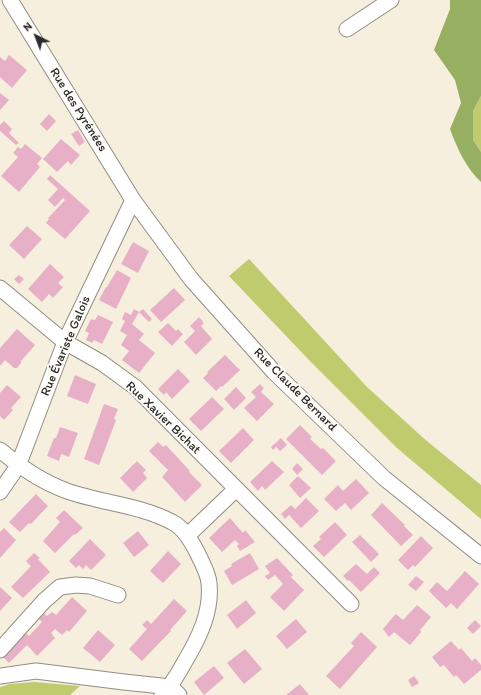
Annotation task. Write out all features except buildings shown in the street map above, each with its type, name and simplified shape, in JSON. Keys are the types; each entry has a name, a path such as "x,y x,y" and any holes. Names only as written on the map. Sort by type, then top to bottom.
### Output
{"street":[{"name":"Rue des Pyrénées","path":"10,0 133,200"},
{"path":"347,29 391,0"},
{"name":"Rue Évariste Galois","path":"0,492 18,466 65,342 133,200"},
{"name":"Rue Claude Bernard","path":"133,200 191,279 274,372 384,478 481,556"},
{"name":"Rue Xavier Bichat","path":"0,288 65,342 102,363 135,387 351,604"},
{"path":"0,450 18,466 46,482 67,491 174,522 188,536 203,565 209,581 210,600 205,621 197,641 171,692 124,682 36,671 0,676"},
{"path":"188,536 236,489"},
{"path":"0,650 44,601 60,587 76,585 90,586 118,595"}],"green space":[{"path":"450,0 481,0 481,96 473,111 473,140 481,152 481,182 462,157 450,129 461,103 455,80 434,50 450,9"},
{"path":"481,96 481,152 473,140 473,111"},
{"path":"249,259 367,387 428,442 481,485 481,519 397,448 308,359 229,276"},
{"path":"34,682 80,686 70,695 0,695 0,687 10,684"}]}
